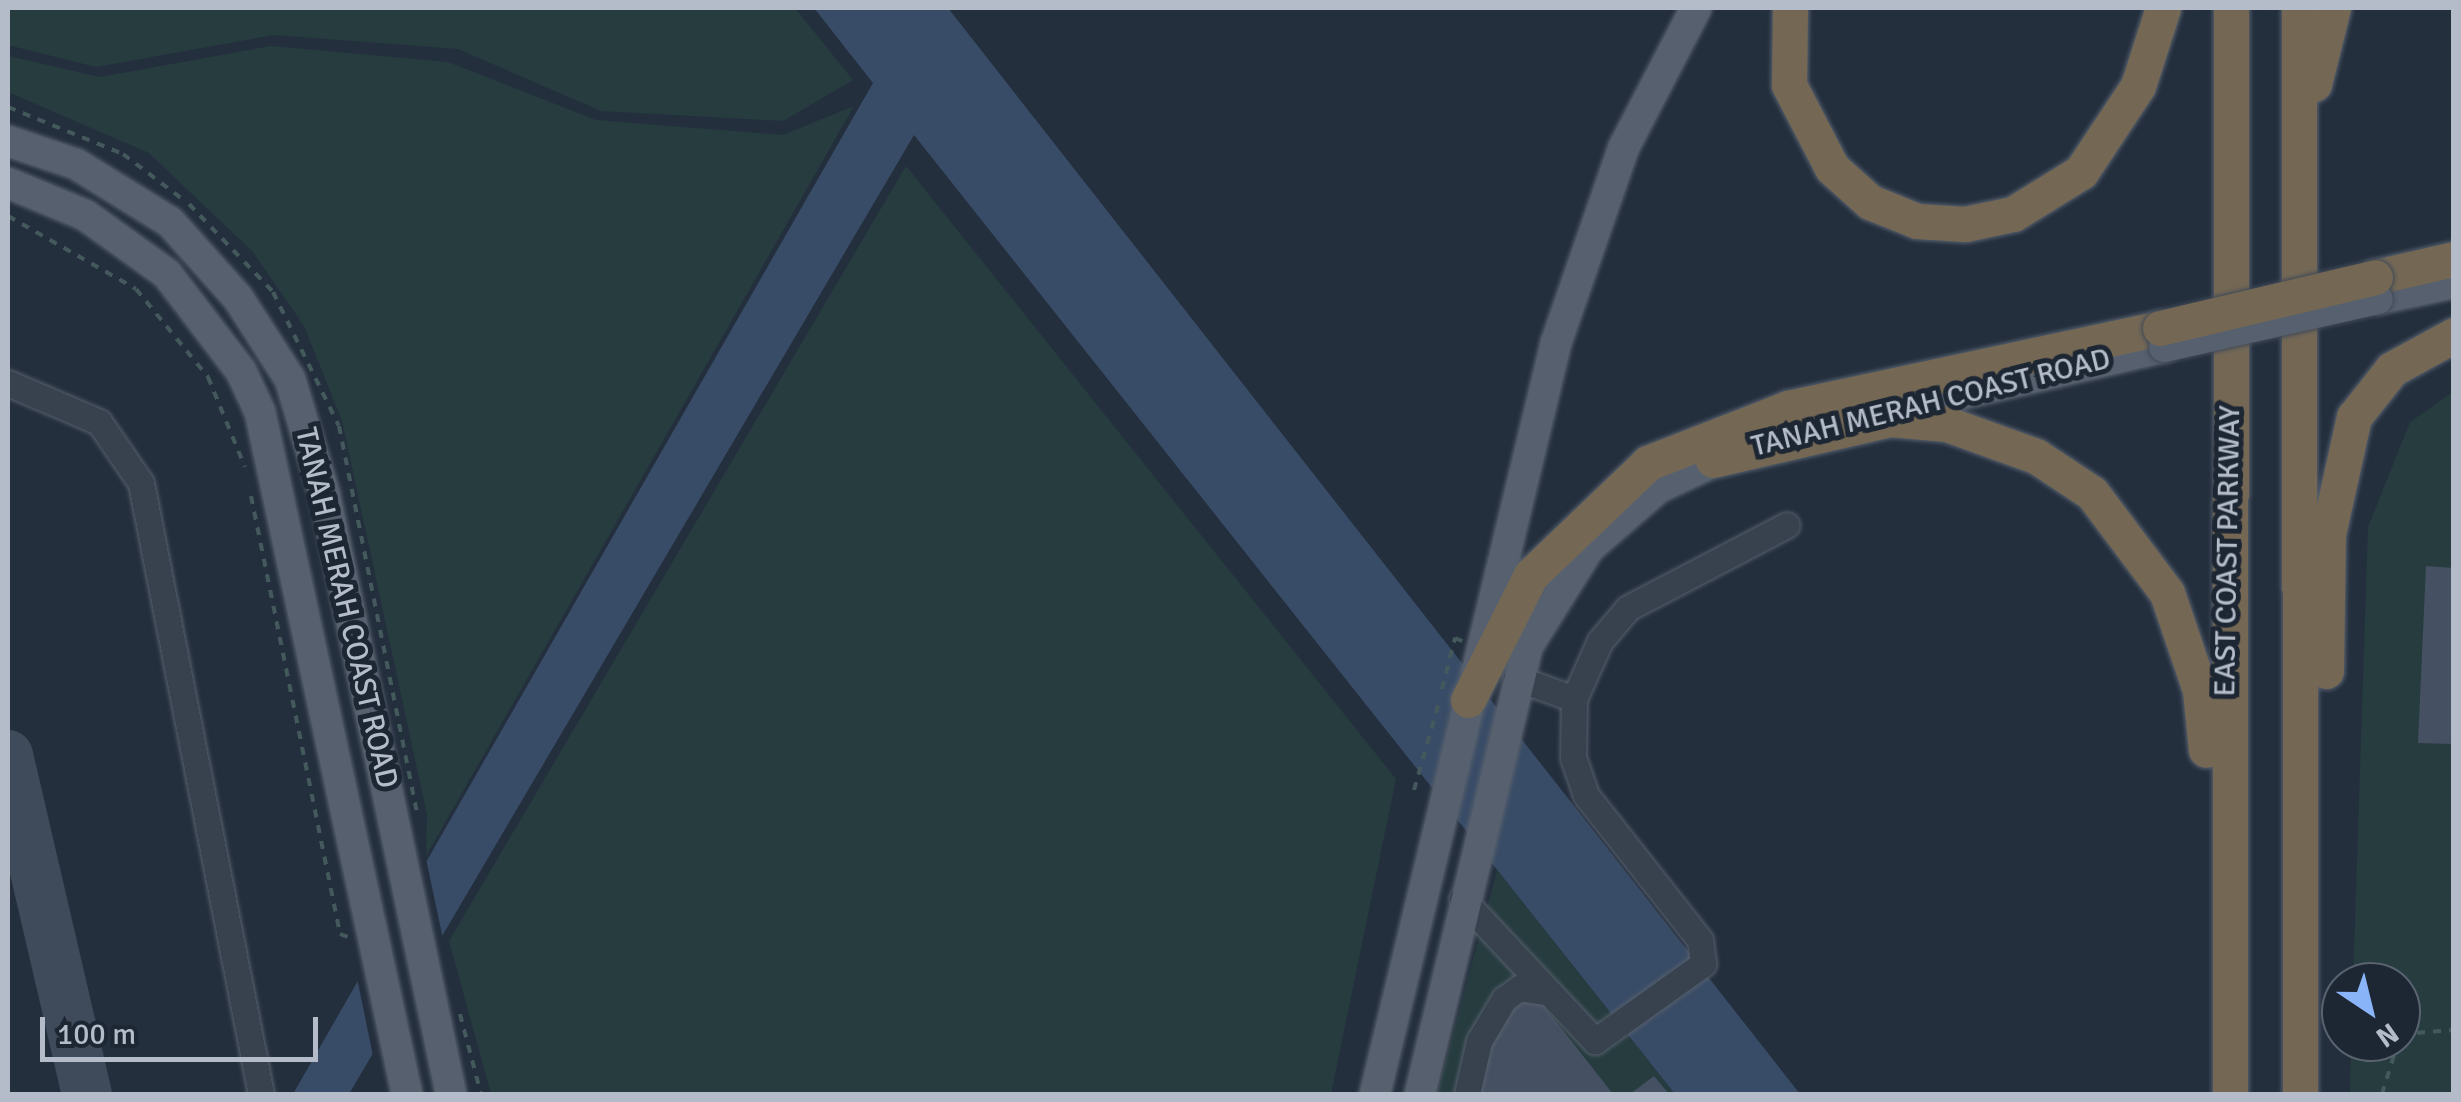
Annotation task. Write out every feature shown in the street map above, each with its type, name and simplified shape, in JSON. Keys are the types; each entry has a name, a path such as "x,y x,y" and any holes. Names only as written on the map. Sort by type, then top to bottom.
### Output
{"highway":[{"path":"1790,8 1790,85 1832,168 1870,202 1916,221 1965,224 2013,214 2081,172 2138,86 2163,8"},
{"name":"EAST COAST PARKWAY","path":"2230,1094 2225,827 2231,8"},
{"path":"2299,8 2302,1094"},
{"path":"2302,134 2333,8"},
{"path":"1468,700 1531,575 1648,462 1788,408 2162,337 2376,288 2454,259"},
{"path":"2302,1094 2321,938 2328,534 2338,469 2354,417 2392,369 2454,335"},
{"path":"1713,460 1917,420 1992,437 2092,493 2182,622 2212,807 2225,827"}],"main road":[{"path":"1375,1094 1434,822 1597,214 1647,90 1696,8"},
{"name":"TANAH MERAH COAST ROAD","path":"8,141 76,164 170,222 267,336 310,433 451,1094"},
{"name":"TANAH MERAH COAST ROAD","path":"8,183 84,215 167,274 241,371 274,460 407,1091"},
{"path":"2376,288 2454,282"},
{"name":"TANAH MERAH COAST ROAD","path":"1420,1094 1506,709 1553,594 1588,548 1658,488 1713,460 1787,434 2162,337"}],"lane":[{"path":"8,383 99,422 142,483 260,1094"},
{"path":"1462,899 1584,1035 1607,1040 1703,964 1700,940 1586,795 1573,758 1574,699 1600,641 1628,608 1787,525"},
{"path":"1516,678 1574,699"},
{"path":"1467,1094 1479,1041 1504,999 1519,988 1549,992"}],"path":[{"path":"8,216 136,289 208,377 246,470"},
{"path":"250,489 340,934 356,952"},
{"path":"1414,790 1452,653"},
{"path":"454,1011 464,1015 481,1094"},
{"path":"2421,1032 2454,1030"},
{"path":"2382,1094 2392,1062"}],"green space":[{"path":"8,8 795,8 853,80 783,121 601,111 458,49 274,35 96,67 8,45"},
{"path":"271,46 448,62 596,120 783,135 854,106 426,856 427,815 342,421 304,326 253,252 149,153 8,92 8,56 100,77"},
{"path":"906,166 1396,779 1331,1094 491,1094 449,941"},
{"path":"2453,392 2453,1094 2350,1094 2351,1062 2421,1062 2421,962 2354,962 2368,527 2410,422"},
{"path":"1497,870 1675,1094 1437,1094"}],"water":[{"path":"814,8 948,8 1800,1094 1675,1094 914,135 349,1094 293,1094 873,83"}],"pier":[{"path":"425,854 444,944 374,1061 356,973"}],"building":[{"path":"2426,566 2454,568 2454,744 2418,743"},
{"path":"1533,992 1613,1094 1480,1094 1494,1021"},
{"path":"1654,1076 1669,1094 1630,1094"}],"taxiway":[{"path":"8,755 87,1094"}]}
